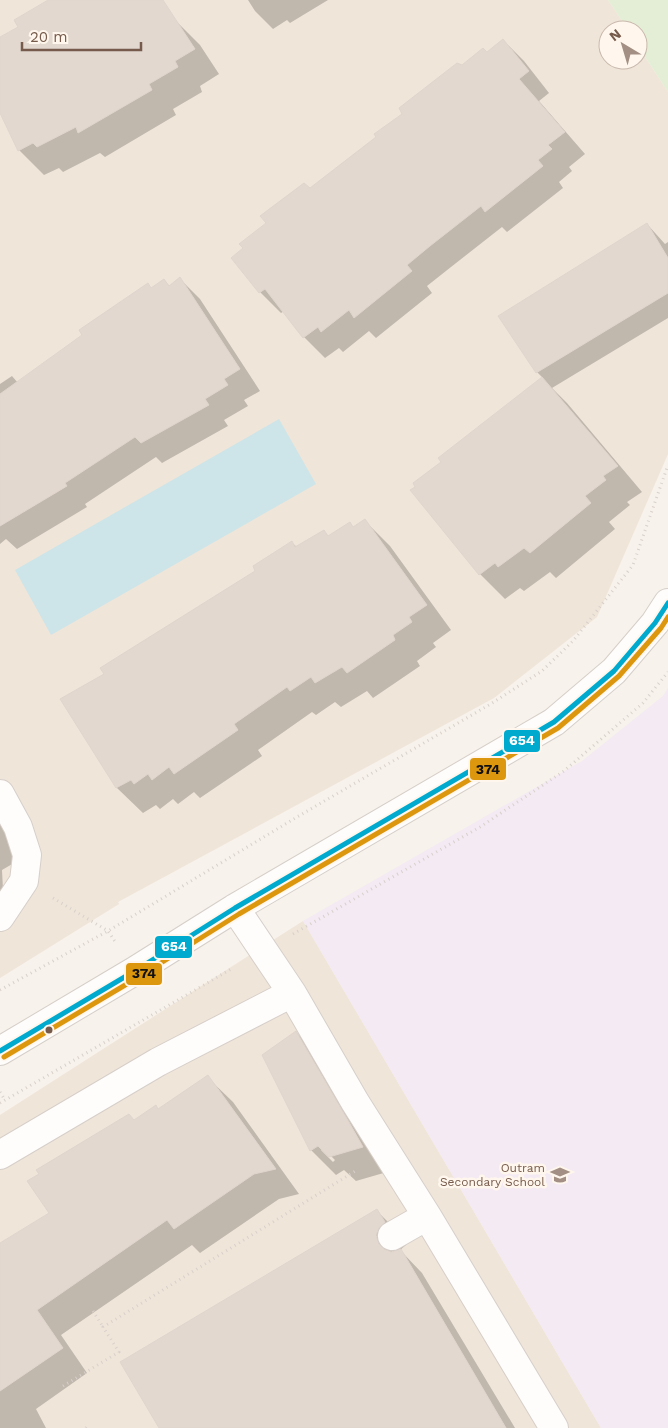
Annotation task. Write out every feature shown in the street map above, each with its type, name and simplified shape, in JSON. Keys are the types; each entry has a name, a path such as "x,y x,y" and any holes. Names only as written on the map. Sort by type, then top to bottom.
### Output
{"street":[{"path":"0,1051 235,908 554,722 614,671 655,624 668,603"},
{"path":"0,794 18,827 27,855 24,881 0,917"},
{"path":"235,908 292,993 355,1102 427,1216 554,1428"},
{"path":"0,1155 158,1062 292,993"},
{"path":"392,1236 427,1216"}],"path":[{"path":"0,990 108,931 297,817 457,724 542,671 573,642 632,565 668,464"},
{"path":"0,1103 480,827 564,771 643,703 668,672"},
{"path":"24,881 108,931"},
{"path":"0,1092 5,1100"},
{"path":"103,1327 386,1152"},
{"path":"63,1386 119,1352 93,1311"}],"shaded area":[{"path":"0,0 608,0 621,20 598,20 598,70 648,70 648,61 668,92 668,454 597,617 494,698 118,902 119,904 0,978"},
{"name":"Outram Secondary School","path":"668,688 668,1428 601,1428 303,921 582,761 663,696"},
{"path":"303,921 601,1428 0,1428 0,1115"}],"green space":[{"path":"608,0 668,0 668,92 648,61 648,20 621,20"}],"water":[{"path":"279,419 316,484 51,635 15,570"}],"building":[{"path":"48,0 163,0 195,49 175,61 178,67 149,84 152,90 78,133 76,127 37,147 33,143 18,151 0,113 0,37 18,27 14,20"},
{"path":"503,39 529,71 519,79 565,132 548,145 552,149 538,160 543,166 485,212 481,206 430,246 407,265 412,271 354,318 349,310 321,332 318,327 303,338 265,289 259,293 231,258 243,248 239,244 266,223 260,216 304,183 310,188 376,137 374,134 402,114 399,108 457,63 462,65 483,48 487,52"},
{"path":"647,223 668,258 668,293 536,373 498,316"},
{"path":"180,277 240,369 224,379 228,385 205,399 209,405 141,443 135,437 65,483 67,486 0,526 0,394 82,335 79,330 148,283 151,288 164,279 169,286"},
{"path":"542,377 618,466 603,476 606,480 585,496 591,503 530,553 524,548 498,567 495,563 479,575 410,490 415,487 413,483 441,462 438,458"},
{"path":"365,519 427,605 409,617 412,622 393,635 395,640 347,673 342,667 315,683 311,677 290,691 287,687 234,724 238,730 174,774 169,767 152,780 148,774 134,784 131,780 116,788 60,699 104,674 100,668 255,571 253,566 292,541 295,547 324,530 328,536 350,522 353,527"},
{"path":"296,1031 363,1147 329,1157 318,1146 310,1151 262,1055"},
{"path":"208,1075 276,1169 254,1174 174,1229 167,1220 37,1310 63,1348 0,1391 0,1243 49,1213 27,1181 39,1174 36,1170 129,1114 134,1120 156,1105 158,1109"},
{"path":"377,1209 385,1222 379,1228 376,1235 379,1244 391,1252 401,1249 506,1428 159,1428 120,1362"}],"transit line":[{"name":"654","path":"0,1051 133,972 235,908 554,722 614,671 655,623 668,603"},
{"name":"374","path":"4,1057 137,978 239,914 558,728 619,676 661,628 668,617"}],"place":[{"name":"Outram Secondary School","path":"560,1175"}]}
